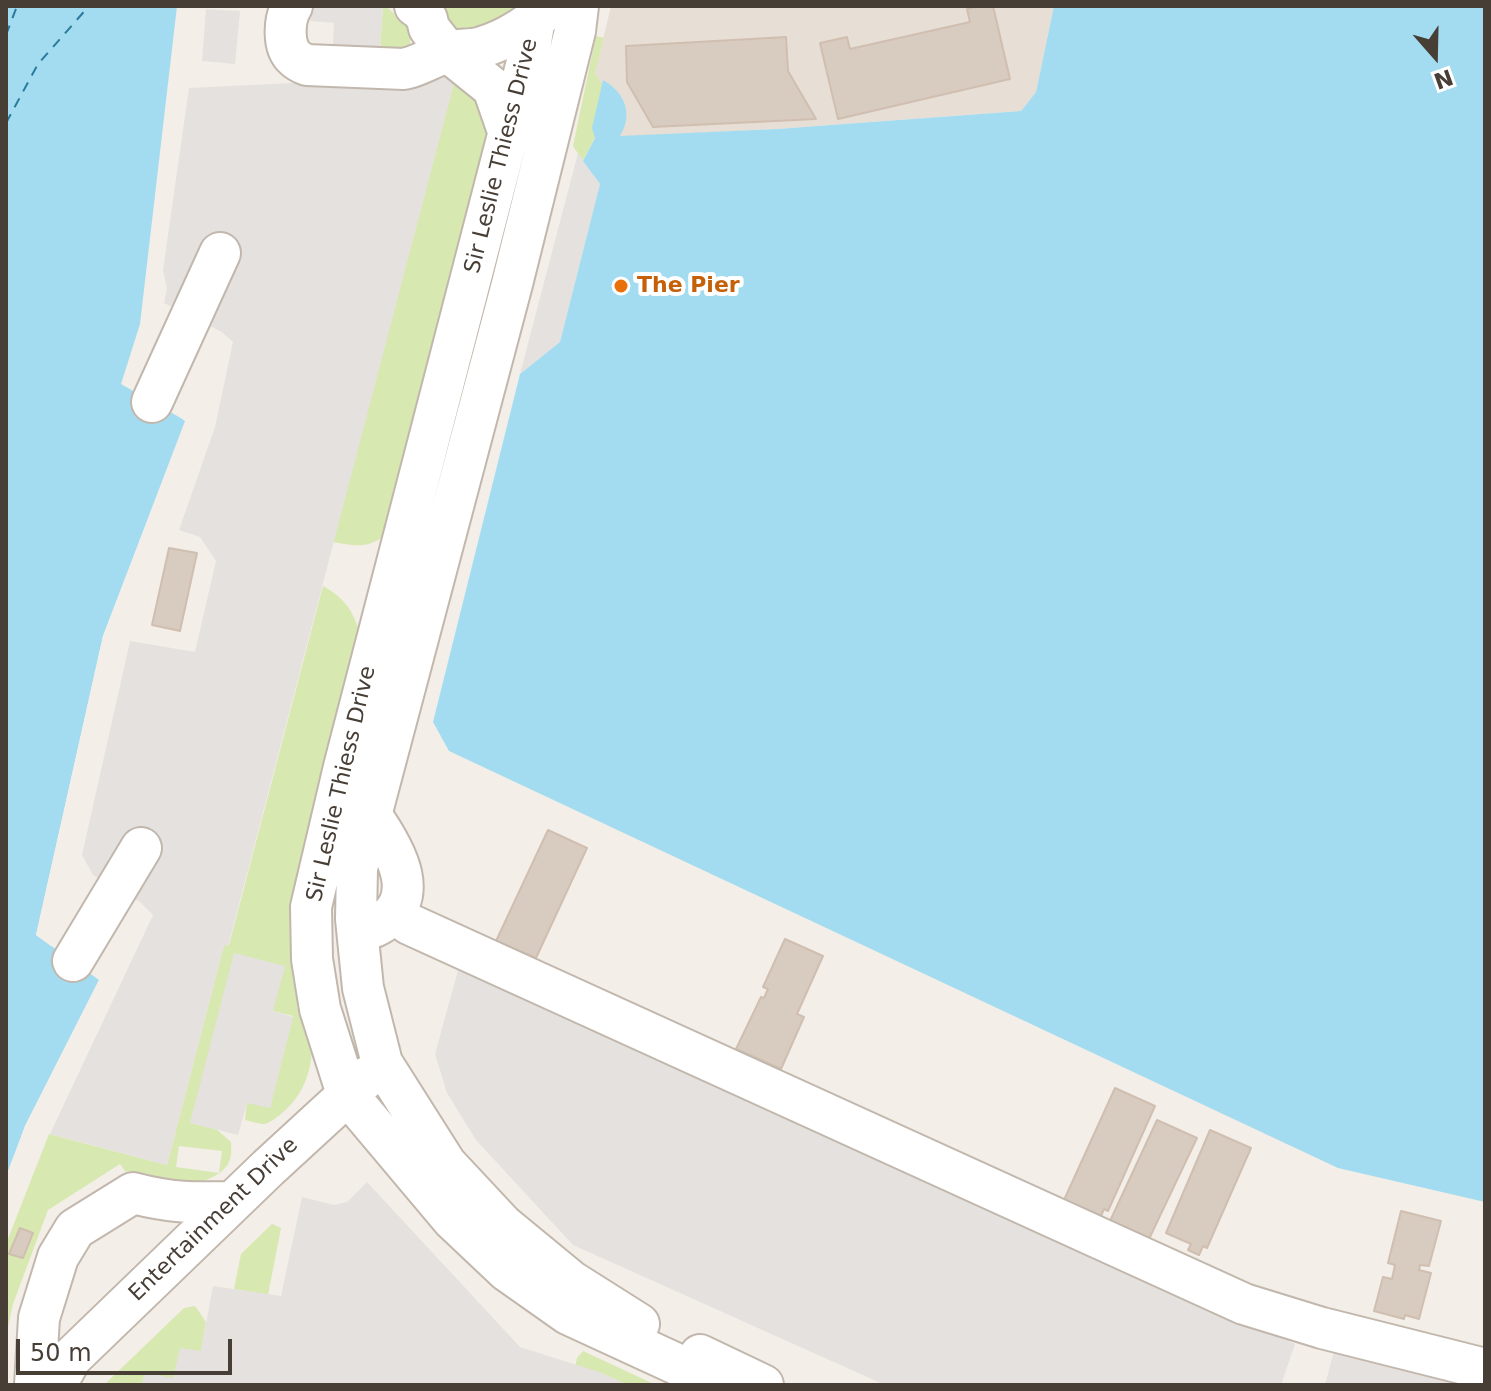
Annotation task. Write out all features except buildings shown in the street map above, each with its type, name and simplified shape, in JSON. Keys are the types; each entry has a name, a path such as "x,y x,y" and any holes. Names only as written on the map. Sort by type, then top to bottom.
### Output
{"street":[{"path":"292,6 287,14 286,41 296,60 307,65 404,69 447,51 492,44 511,35 541,10"},
{"path":"415,6 421,10 429,28 447,51 493,88 509,134"},
{"name":"Sir Leslie Thiess Drive","path":"578,6 575,31 547,147 357,868 363,988 382,1063 446,1164 503,1225 571,1281 646,1328 763,1385"},
{"name":"Sir Leslie Thiess Drive","path":"541,10 347,751 311,907 312,959 320,1009 347,1094 453,1220 507,1271 568,1314 722,1385"},
{"path":"152,402 220,253"},
{"path":"358,933 395,913 403,881 390,843 371,815"},
{"path":"73,961 141,848"},
{"path":"395,913 409,924 1244,1304 1322,1328 1485,1369"},
{"name":"Entertainment Drive","path":"56,1385 71,1358 382,1063"},
{"path":"35,1385 39,1318 58,1257 75,1229 133,1193 182,1203 232,1202"}],"shaded area":[{"path":"311,6 383,6 380,48 333,45 334,23 310,21"},
{"path":"611,6 1054,6 1036,92 1021,111 777,129 579,139"},
{"path":"206,9 240,11 235,64 202,61"},
{"path":"456,75 228,946 224,945 167,1165 50,1134 153,915 140,902 93,875 82,855 130,641 195,652 216,561 200,537 179,530 215,427 233,342 222,332 164,303 167,289 163,270 189,88"},
{"path":"578,153 600,184 560,342 520,374"},
{"path":"234,953 285,966 273,1011 293,1017 270,1108 247,1103 238,1135 190,1123"},
{"path":"460,963 1295,1344 1281,1385 885,1385 573,1245 476,1140 447,1093 435,1054"},
{"path":"367,1182 520,1347 599,1372 628,1385 142,1385 145,1373 173,1378 180,1348 201,1351 213,1286 281,1296 302,1197 334,1205 347,1202"},
{"path":"1335,1347 1485,1385 1325,1385"}],"green space":[{"path":"383,6 411,30 409,57 380,48"},
{"path":"444,6 514,6 494,26 458,37 440,9"},
{"path":"596,36 604,38 595,73 602,85 592,128 595,137 583,161 573,146"},
{"path":"456,75 495,110 386,535 372,543 360,545 333,542"},
{"path":"323,586 348,606 361,636 311,1060 306,1080 296,1098 273,1120 264,1124 245,1120 247,1102 270,1107 293,1016 273,1011 190,1123 216,1129 231,1142 231,1156 226,1167 218,1174 207,1180 184,1182 125,1171 120,1164 48,1210 13,1304 6,1337 6,1244 49,1134 167,1165 224,945 229,945","holes":["179,1146 222,1151 219,1173 176,1167"]},
{"path":"272,1224 281,1228 268,1295 234,1289 241,1254"},
{"path":"195,1306 206,1322 201,1351 173,1379 145,1373 142,1385 104,1385 184,1308"},
{"path":"583,1351 656,1385 628,1385 599,1372 574,1372 577,1358"}],"water":[{"path":"6,6 177,6 140,324 121,384 186,421 103,636 36,935 99,980 25,1126 6,1176"},
{"path":"1054,6 1485,6 1485,1202 1338,1168 449,751 433,722 520,374 560,342 600,184 583,161 595,138 592,128 603,80 617,91 625,105 626,120 620,136 777,129 1021,111 1036,92"}],"pier":[{"path":"183,415 189,418 189,422 107,637 40,934 53,942 51,946 36,935 103,636 185,421 181,418"},
{"path":"101,976 102,982 6,1180 25,1126"}],"ferry route":[{"path":"6,35 17,6"},
{"path":"6,123 38,64 89,6"}],"place":[{"name":"The Pier","path":"621,286"}]}
